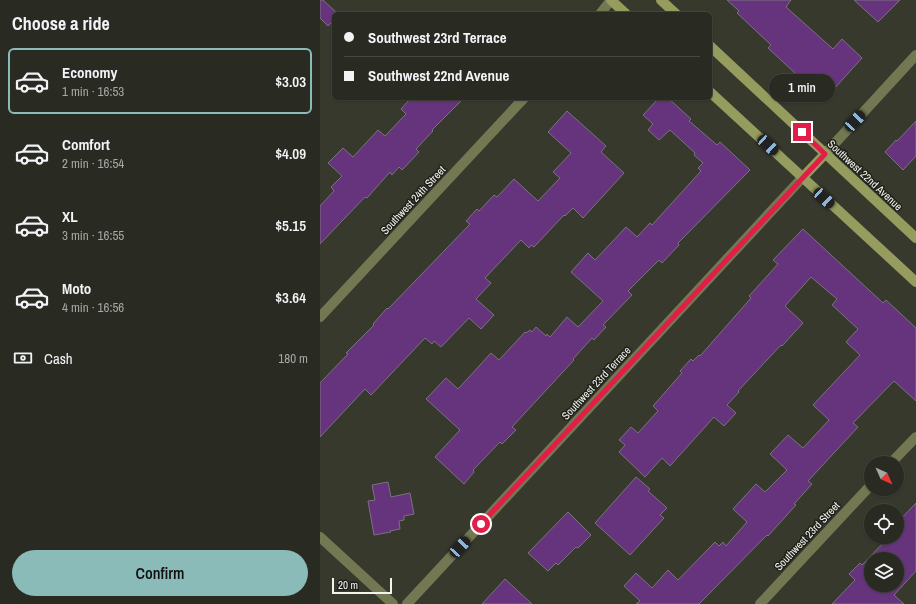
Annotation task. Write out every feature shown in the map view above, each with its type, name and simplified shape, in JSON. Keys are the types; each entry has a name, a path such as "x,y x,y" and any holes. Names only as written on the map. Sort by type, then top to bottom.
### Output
{"main road":[{"path":"611,0 624,12"},
{"path":"661,0 674,12"},
{"name":"Southwest 22nd Avenue","path":"712,48 916,238"},
{"path":"712,94 916,282"},
{"path":"803,177 825,154"}],"street":[{"path":"602,12 611,0"},
{"path":"825,154 916,55"},
{"name":"Southwest 24th Street","path":"320,317 522,100"},
{"name":"Southwest 23rd Terrace","path":"407,604 803,177"},
{"path":"898,456 916,437"},
{"name":"Southwest 23rd Street","path":"760,604 864,493"},
{"path":"320,537 393,604"}],"building":[{"path":"320,0 323,0 336,12 332,12 332,22 328,26 320,18"},
{"path":"727,0 791,0 786,7 833,49 842,39 862,58 824,100 768,48 771,45 737,13 739,11"},
{"path":"854,0 900,0 878,22"},
{"path":"409,100 462,100 432,130 433,131 416,149 419,152 402,170 399,167 392,175 390,172 367,198 365,197 320,244 320,206 334,191 331,187 342,176 328,163 343,148 353,157 378,130 385,136 406,114 401,109"},
{"path":"657,100 670,100 691,119 689,121 717,145 720,142 750,170 678,243 679,245 662,263 659,260 628,291 632,295 603,325 606,327 594,340 592,338 573,359 574,360 512,427 516,430 502,444 500,442 473,470 474,472 464,484 435,457 460,430 426,399 446,378 458,389 491,353 499,360 525,332 526,333 530,330 532,332 536,327 546,336 547,334 550,337 567,317 578,327 603,301 571,272 588,253 595,260 626,227 637,237 650,223 652,225 701,171 698,168 703,163 694,155 695,153 670,130 659,140 648,130 653,124 643,115"},
{"path":"567,111 606,146 601,152 624,173 583,218 573,208 565,216 564,215 534,247 531,245 529,248 521,240 485,278 491,283 476,299 494,315 481,329 469,318 441,347 434,341 432,344 425,338 371,395 365,389 320,437 320,383 348,354 346,353 374,325 373,324 387,308 388,309 470,224 466,221 477,209 479,211 494,195 497,197 514,179 538,201 560,178 553,172 571,153 548,132"},
{"path":"916,121 916,156 903,170 885,152"},
{"path":"803,229 883,303 886,300 916,328 916,401 894,381 853,423 858,427 808,481 812,484 794,504 796,505 768,536 767,535 699,604 636,604 640,601 624,586 636,573 652,588 668,570 678,580 715,542 719,546 723,542 726,546 747,522 733,509 756,484 765,492 787,470 770,454 788,435 803,448 829,420 813,405 860,355 846,342 858,329 832,305 837,299 811,277 785,306 803,323 738,391 739,392 727,405 736,413 724,426 714,417 670,466 662,458 645,477 619,452 625,445 619,440 631,427 638,433 658,411 653,406 682,373 680,371 691,359 693,361 699,355 700,356 751,298 749,296 778,264 773,260"},
{"path":"636,477 650,489 648,491 667,508 660,515 664,518 630,555 595,523"},
{"path":"388,482 391,497 410,493 414,514 404,516 404,520 399,521 400,529 374,535 368,501 375,500 372,485"},
{"path":"916,503 916,571 904,584 904,552 875,552 882,544 904,544 904,516"},
{"path":"568,512 591,535 578,548 576,547 558,565 556,563 548,571 528,553"},
{"path":"860,563 862,565 864,563 864,592 897,592 894,595 904,604 832,604 855,580 849,574"},
{"path":"505,579 532,604 482,604"}],"route":[{"path":"481,524 825,154 802,132"}]}
